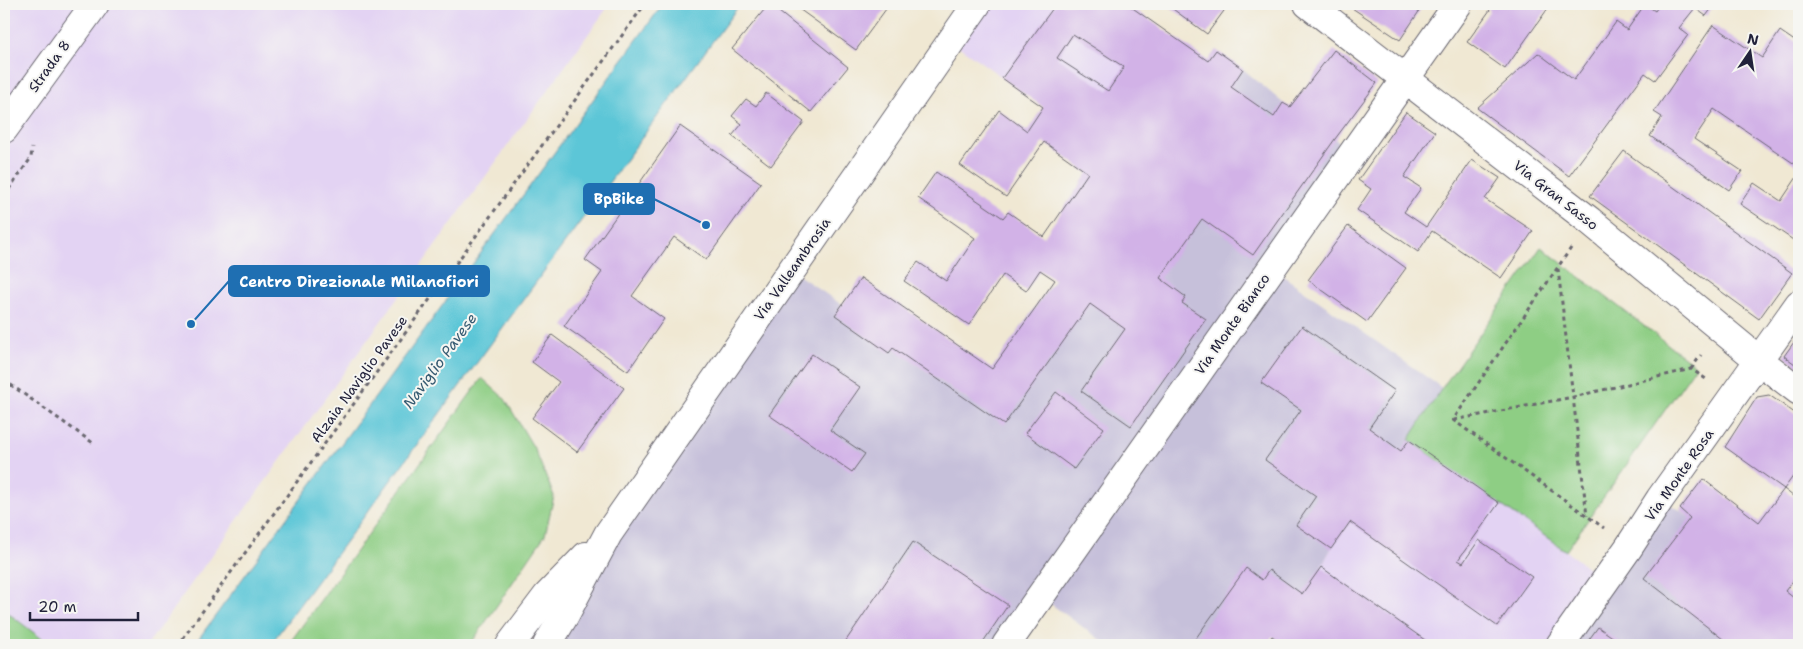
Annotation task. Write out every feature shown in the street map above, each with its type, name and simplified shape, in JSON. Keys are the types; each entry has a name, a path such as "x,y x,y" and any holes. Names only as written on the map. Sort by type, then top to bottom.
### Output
{"street":[{"name":"Strada 8","path":"4,129 94,4"},
{"name":"Via Valleambrosia","path":"608,534 977,4"},
{"name":"Via Gran Sasso","path":"1308,4 1590,221 1799,391"},
{"name":"Via Monte Bianco","path":"1006,645 1458,4"},
{"name":"Via Monte Rosa","path":"1560,645 1629,547 1660,499 1799,304"},
{"path":"510,645 547,596 608,534"},
{"path":"547,645 608,534"}],"path":[{"name":"Alzaia Naviglio Pavese","path":"178,645 645,4"},
{"path":"1453,420 1590,221"},
{"path":"1558,268 1587,516"},
{"path":"1453,420 1573,397 1691,369 1733,399"},
{"path":"4,380 93,443"},
{"path":"1453,420 1629,547"}],"shaded area":[{"path":"4,4 610,4 147,645 4,645"},
{"path":"977,4 1127,4 1208,61 1132,169 951,41"},
{"path":"1216,50 1243,69 1283,103 1335,139 1352,154 1272,268 1442,388 1409,440 1331,549 1321,567 1266,645 1108,645 1041,597 1006,645 547,645 791,270 842,305 835,315 889,353 893,348 969,401"},
{"path":"1409,440 1566,551 1605,581 1560,645 1285,645 1272,636"},
{"path":"1660,499 1680,510 1799,602 1799,645 1559,645"}],"green space":[{"path":"1541,247 1696,366 1566,551 1409,440 1442,388"},
{"path":"482,378 505,399 535,450 554,496 545,535 470,645 288,645"},
{"path":"4,610 50,645 4,645"}],"water":[{"name":"Naviglio Pavese","path":"663,4 740,4 270,645 194,645"}],"building":[{"path":"769,4 848,67 811,112 732,49"},
{"path":"792,4 888,4 889,5 856,50"},
{"path":"1056,4 1127,4 1208,61 1216,50 1243,69 1231,87 1274,117 1283,103 1290,107 1334,50 1377,83 1253,255 1202,219 1160,278 1186,297 1182,303 1206,319 1131,426 1081,391 1125,329 1090,304 1004,425 893,348 889,353 835,315 861,278 992,369 1055,280 1040,270 1026,291 1003,275 969,325 904,281 918,262 946,281 975,238 918,198 936,172 1003,218 1008,212 1044,237 1088,173 1044,142 1006,197 960,165 999,110 1027,131 1043,107 1002,78","holes":["1073,34 1124,67 1108,91 1057,58"]},
{"path":"1166,4 1229,4 1207,34"},
{"path":"1350,4 1424,4 1400,40 1349,6"},
{"path":"1482,4 1551,4 1505,69 1467,42 1490,10"},
{"path":"1645,4 1655,11 1660,4 1715,4 1706,16 1695,8 1679,28 1688,35 1655,80 1645,73 1569,176 1477,108 1538,53 1574,80 1616,22 1627,30"},
{"path":"1713,25 1762,58 1780,31 1799,44 1799,167 1714,109 1694,139 1742,171 1729,190 1650,136 1662,117 1654,112"},
{"path":"766,93 804,122 771,166 732,136 742,124 732,116 746,99 756,106"},
{"path":"1406,112 1435,132 1404,177 1421,188 1404,212 1426,227 1472,160 1500,178 1485,199 1533,231 1501,278 1432,231 1418,252 1357,210 1371,189 1358,180"},
{"path":"680,126 761,183 706,260 674,237 632,296 664,319 628,371 564,326 602,272 585,260"},
{"path":"1624,151 1792,273 1759,319 1590,196"},
{"path":"1799,174 1799,244 1740,204 1754,183 1781,201"},
{"path":"1348,226 1406,268 1367,322 1308,280"},
{"path":"1302,326 1395,391 1369,428 1401,451 1409,440 1499,503 1458,560 1463,563 1479,540 1532,577 1497,626 1350,522 1331,549 1296,525 1316,496 1265,460 1301,410 1261,383"},
{"path":"552,335 624,388 577,452 532,418 559,382 532,362"},
{"path":"1799,335 1799,367 1784,356"},
{"path":"812,354 860,387 830,430 865,454 852,472 769,415"},
{"path":"1056,392 1104,428 1074,469 1025,433"},
{"path":"1769,395 1799,416 1799,468 1784,489 1725,447 1757,397"},
{"path":"1703,479 1759,522 1784,489 1799,501 1799,573 1785,591 1799,602 1799,645 1726,645 1728,643 1644,578 1690,518 1680,509"},
{"path":"913,542 1008,605 981,645 843,645"},
{"path":"1321,567 1432,645 1285,645 1272,636 1266,645 1191,645 1246,568 1262,580 1269,570 1302,594"},
{"path":"1598,627 1624,645 1585,645"}],"place":[{"name":"BpBike","path":"706,225"},
{"name":"Centro Direzionale Milanofiori","path":"191,324"}]}
